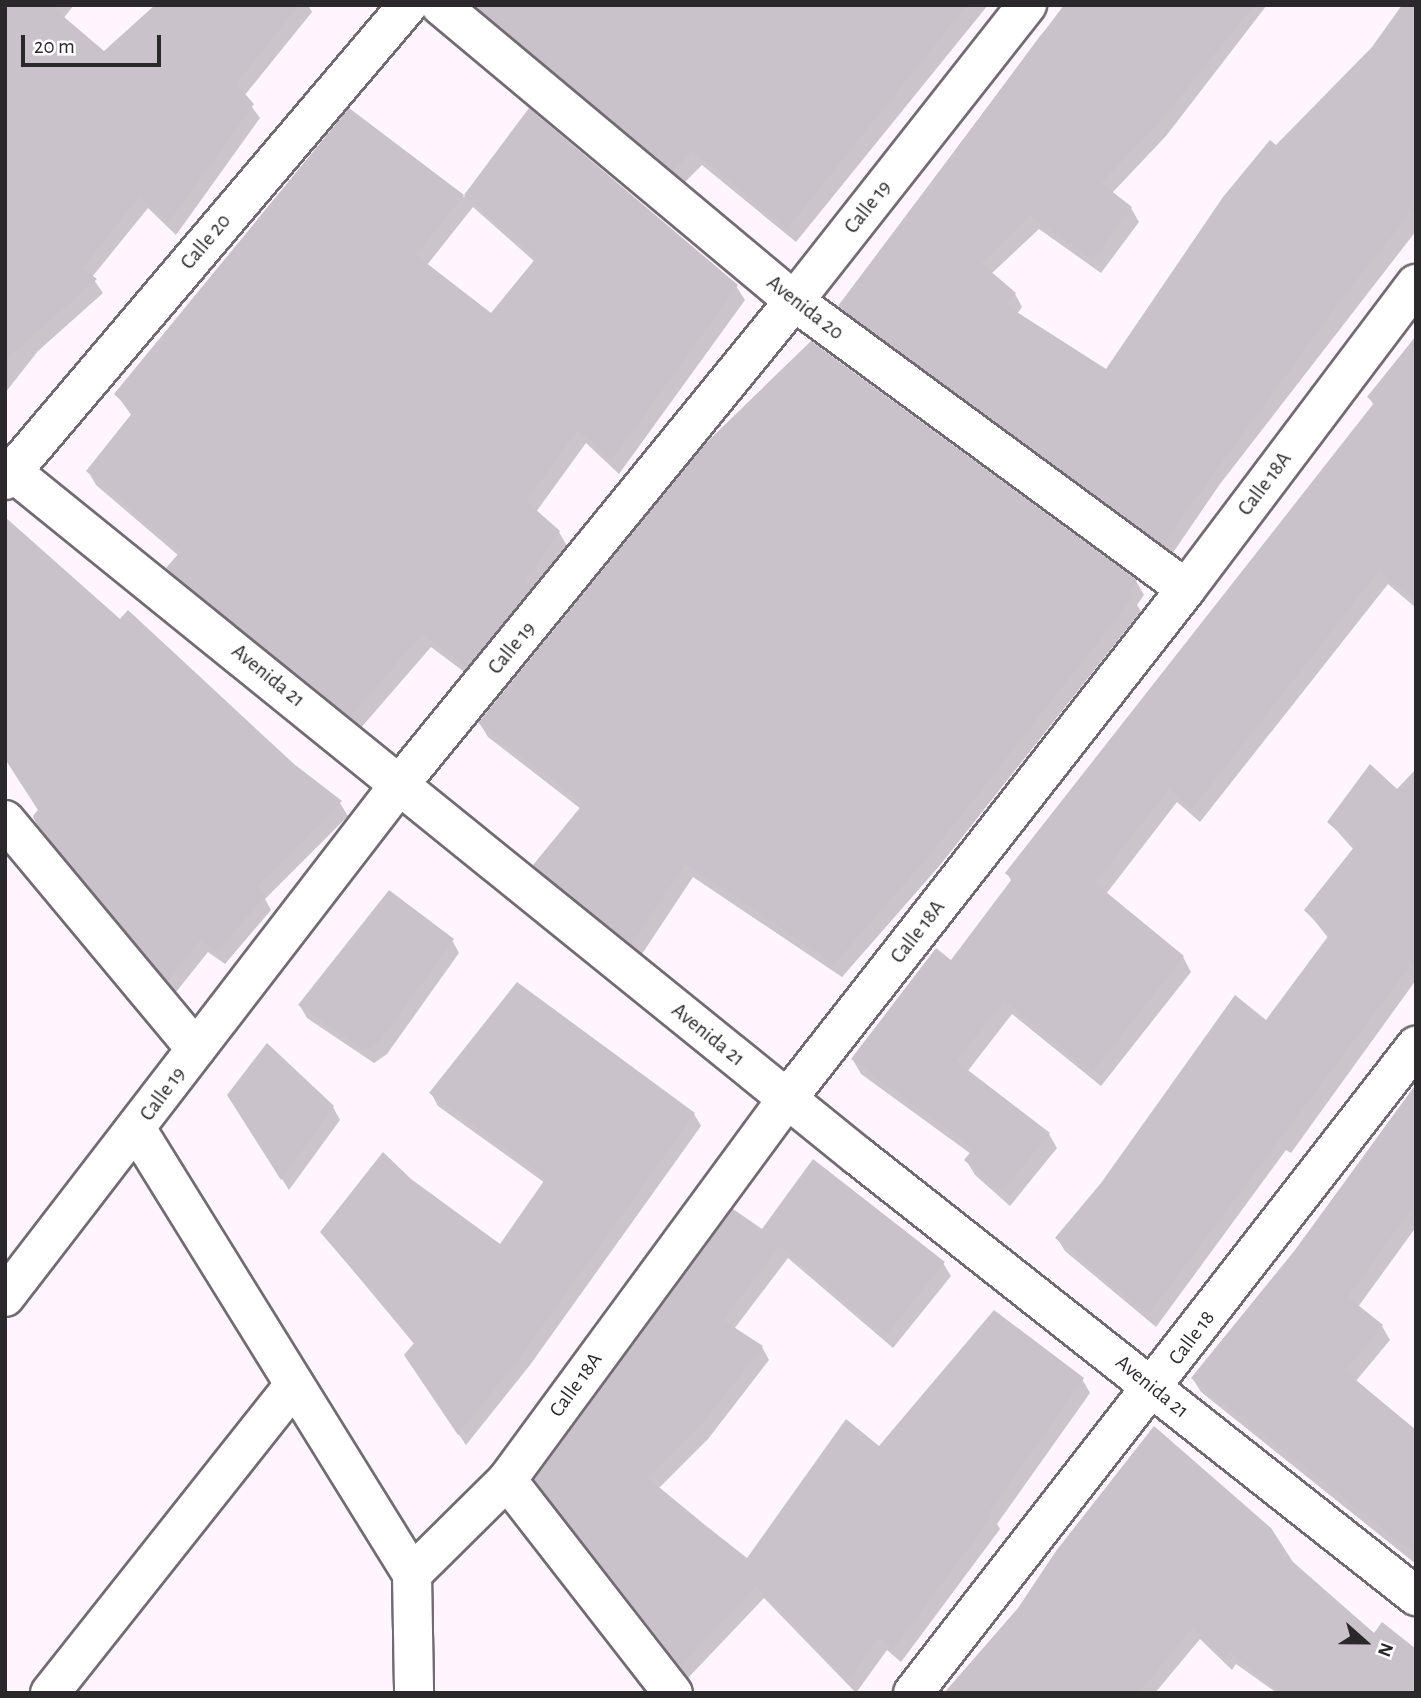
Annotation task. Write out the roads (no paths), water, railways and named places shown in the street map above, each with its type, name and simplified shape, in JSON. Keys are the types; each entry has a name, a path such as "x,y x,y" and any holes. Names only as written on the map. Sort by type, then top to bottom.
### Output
{"street":[{"name":"Calle 20","path":"8,472 408,5"},
{"name":"Avenida 20","path":"440,5 794,302 1186,589"},
{"name":"Calle 19","path":"5,1297 137,1130 196,1049 400,785 794,302 1027,5"},
{"name":"Calle 18A","path":"412,1574 506,1480 787,1099 1186,589 1416,284"},
{"name":"Avenida 21","path":"8,472 787,1099 1416,1596"},
{"path":"8,832 196,1049"},
{"name":"Calle 18","path":"913,1693 1153,1388 1416,1046"},
{"path":"137,1130 412,1574 410,1688"},
{"path":"50,1693 294,1385"},
{"path":"506,1480 673,1693"}]}
